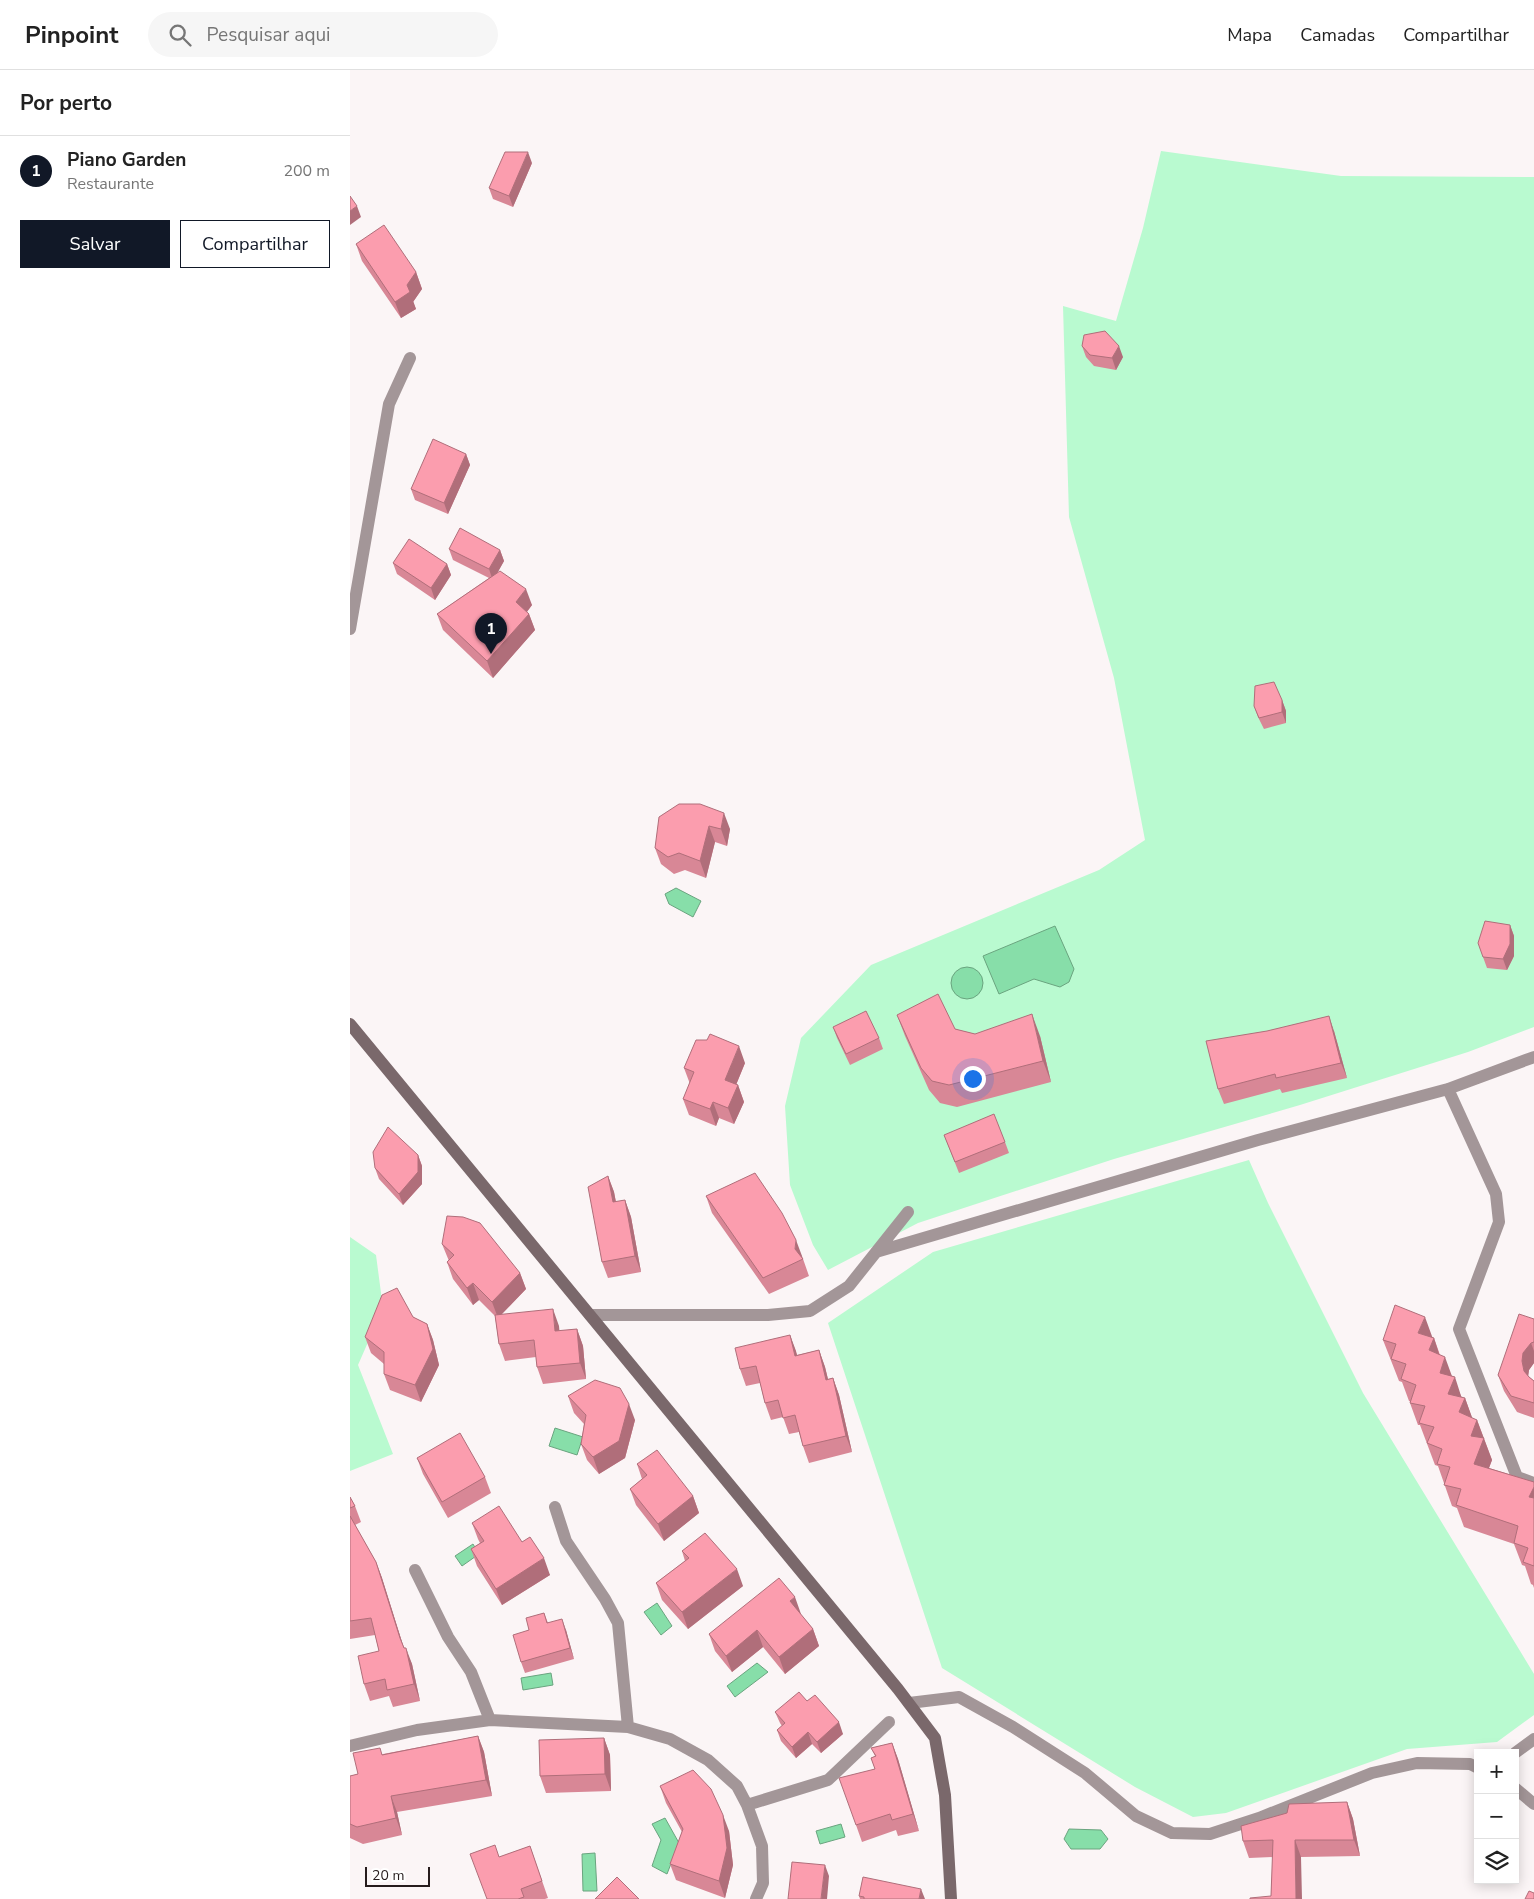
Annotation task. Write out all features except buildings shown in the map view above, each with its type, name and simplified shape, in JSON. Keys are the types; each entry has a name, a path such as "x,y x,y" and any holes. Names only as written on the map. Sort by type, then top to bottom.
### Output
{"street":[{"path":"350,629 389,404 410,358"},
{"path":"350,1024 909,1703 935,1738 945,1795 951,1899"},
{"path":"876,1252 1258,1140 1448,1089 1534,1057"},
{"path":"1448,1089 1496,1194 1499,1222 1459,1330 1517,1477 1534,1483"},
{"path":"590,1316 768,1315 810,1311 849,1286 908,1212"},
{"path":"555,1507 566,1540 618,1623 628,1727"},
{"path":"415,1570 448,1636 471,1672 490,1720"},
{"path":"909,1703 959,1696 1013,1727 1085,1773 1136,1816 1172,1833 1210,1834 1259,1818 1381,1771 1417,1763 1474,1765"},
{"path":"350,1746 417,1730 490,1720 628,1727 670,1739 708,1760 737,1786 747,1805 762,1846 762,1883 756,1899"},
{"path":"747,1805 828,1780 889,1722"},
{"path":"1519,1750 1534,1739"},
{"path":"1519,1791 1534,1804"}],"shaded area":[{"path":"1161,151 1341,176 1534,177 1534,1027 1468,1052 1300,1105 1114,1159 918,1223 828,1270 813,1245 790,1185 785,1106 801,1038 871,965 1099,870 1145,840 1114,678 1069,517 1063,306 1116,321 1143,228"},
{"path":"676,888 701,901 693,917 669,904 665,894"},
{"path":"1055,926 1074,969 1069,982 1060,987 1034,979 999,994 983,956"},
{"path":"967,967 973,968 978,972 982,977 982,989 978,994 973,998 967,999 961,998 956,994 952,989 951,983 952,977 956,972 961,968"},
{"path":"1249,1160 1268,1203 1363,1393 1534,1674 1534,1715 1497,1742 1407,1749 1226,1813 1193,1817 1135,1787 942,1668 828,1323 933,1252"},
{"path":"350,1237 376,1255 383,1308 358,1365 393,1454 350,1471"},
{"path":"555,1428 583,1437 577,1455 549,1446"},
{"path":"473,1544 479,1554 462,1566 455,1556"},
{"path":"657,1603 672,1626 661,1635 644,1612"},
{"path":"757,1663 768,1672 735,1697 727,1686"},
{"path":"551,1673 553,1685 523,1690 521,1678"},
{"path":"665,1818 679,1843 667,1874 652,1866 661,1840 652,1824"},
{"path":"841,1824 845,1837 820,1844 816,1831"},
{"path":"1069,1829 1101,1830 1108,1839 1100,1849 1071,1849 1064,1839"},
{"path":"595,1853 597,1891 583,1891 582,1854"}],"place":[{"name":"Piano Garden","path":"491,654"}]}
